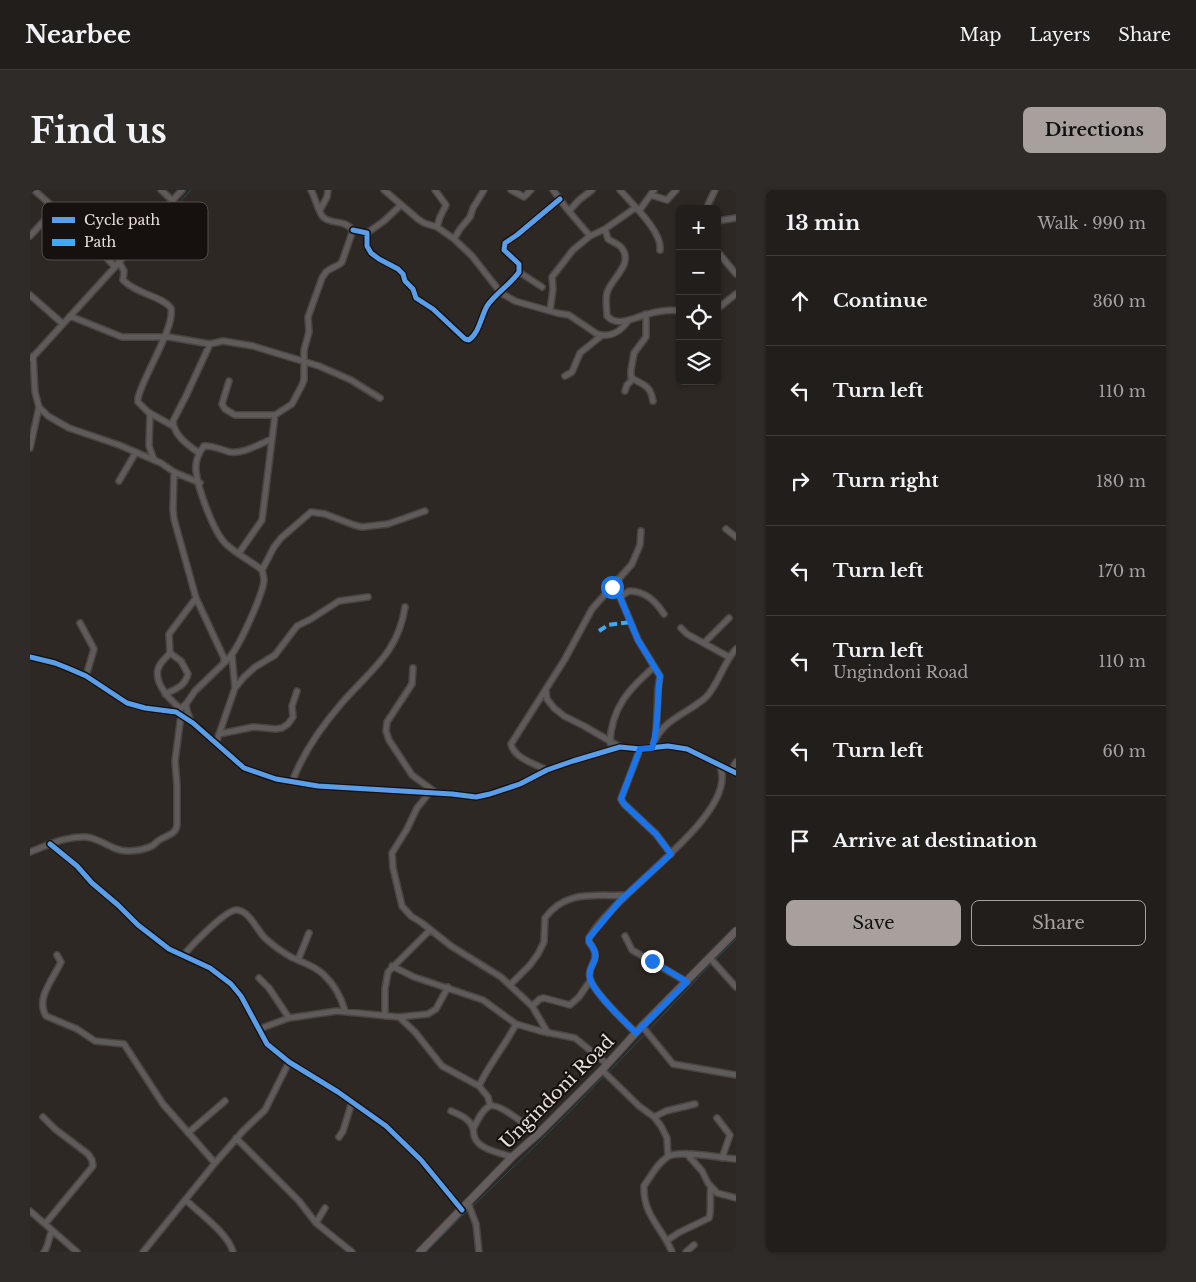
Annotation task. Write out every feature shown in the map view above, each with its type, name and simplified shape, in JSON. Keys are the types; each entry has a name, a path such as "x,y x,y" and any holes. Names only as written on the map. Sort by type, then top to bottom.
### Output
{"main road":[{"name":"Ungindoni Road","path":"420,1252 736,931"}],"street":[{"path":"34,190 47,202"},
{"path":"161,190 172,200 182,190"},
{"path":"310,190 323,216 348,224 353,230 367,233 384,221 401,205"},
{"path":"320,210 327,198 328,190"},
{"path":"384,190 424,223 437,227 454,239 472,256 500,293 515,301 575,318 601,336"},
{"path":"435,190 446,206 437,227"},
{"path":"454,239 470,216 484,190"},
{"path":"511,190 524,197 531,190"},
{"path":"553,190 590,236"},
{"path":"569,212 579,200 592,190"},
{"path":"620,190 657,236 660,250"},
{"path":"550,311 553,289 552,277 570,253 590,236 637,210 652,192 667,200 676,190"},
{"path":"708,205 715,190"},
{"path":"367,233 367,246 371,253 398,269 403,274 405,281 413,289 416,298 433,309 465,339 469,340 472,338 488,306 519,272 519,264 504,250 505,243 560,199"},
{"path":"721,221 736,218"},
{"path":"30,236 42,223"},
{"path":"605,229 608,239 616,243 623,251 625,262 608,292 607,316 612,320 628,321 661,310 676,311"},
{"path":"229,381 222,404 225,409 235,414 275,415 292,404 302,386 303,360 310,309 326,272 342,262 353,230"},
{"path":"721,256 736,274"},
{"path":"112,260 124,271 123,280 127,284 144,294 162,300 171,308 171,318 138,402 173,426 182,439 199,453"},
{"path":"30,448 39,407 35,392 32,358 120,260"},
{"path":"519,272 542,287"},
{"path":"721,306 736,294"},
{"path":"30,296 63,324"},
{"path":"633,379 631,377 634,353 646,338 646,314"},
{"path":"70,316 122,337 164,337 210,344 223,341 240,343 303,360 332,371 380,398"},
{"path":"565,376 572,372 580,353 601,336 617,334 628,321"},
{"path":"173,426 174,418 210,344"},
{"path":"626,391 627,385 633,379"},
{"path":"633,379 642,382 646,386 650,391 653,401"},
{"path":"39,407 58,423 136,452 200,483"},
{"path":"150,412 149,446 154,460"},
{"path":"239,553 262,520 275,415"},
{"path":"262,570 227,545 219,535 212,521 196,471 199,453 206,445 236,452 248,450 272,439"},
{"path":"119,481 136,452"},
{"path":"174,472 174,519 196,598 223,654 224,663"},
{"path":"30,852 50,844 88,837 127,851 152,846 173,832 177,828 175,761 179,712 195,691 232,656 260,596 264,583 262,570 281,538 311,512 325,514 354,526 362,527 388,524 425,512"},
{"path":"726,529 736,537"},
{"path":"547,770 517,754 512,750 511,744 565,660 592,609 632,564 640,545 641,531"},
{"path":"612,587 620,597 638,640 660,676 656,736 652,748"},
{"path":"620,597 630,591 639,593 655,601 664,614"},
{"path":"216,743 235,688 255,666 276,654 297,626 339,601 368,597"},
{"path":"196,598 169,634 170,653 158,668 159,682 179,712 244,768 276,779 292,782 347,788 432,792 476,797 520,784 547,770 620,747"},
{"path":"292,782 298,767 320,731 342,703 376,669 396,640 405,607"},
{"path":"704,643 729,618"},
{"path":"80,622 94,649 86,676"},
{"path":"681,628 687,634 729,656"},
{"path":"656,736 672,719 706,698 729,656 735,651"},
{"path":"166,694 184,683 188,674 181,661 170,653"},
{"path":"232,656 235,688"},
{"path":"30,657 55,663 86,676 127,703 145,708 179,712"},
{"path":"413,668 412,684 387,722 386,731 389,740 412,775 432,792"},
{"path":"610,743 612,723 621,703 638,680 654,668"},
{"path":"546,689 547,699 564,716 620,747 640,749 668,746 687,749 734,772 736,762"},
{"path":"219,734 252,727 282,728 288,724 292,717 292,706 297,691"},
{"path":"186,704 189,717 193,723"},
{"path":"640,749 621,799 656,834 671,854"},
{"path":"636,1033 590,981 589,973 595,962 595,956 589,938 626,895 682,844 709,810 716,799 723,777 720,765"},
{"path":"432,792 417,808 392,853 395,877 402,906 411,916 451,946 491,970 510,985 532,1006 548,1032"},
{"path":"50,844 77,866 92,883 138,925 169,949 210,968 231,984 241,996 267,1044 280,1056 386,1126 406,1145 462,1210"},
{"path":"510,985 535,959 544,942 545,918 558,905 575,897 585,895 626,895"},
{"path":"183,956 222,916 231,911 243,912 266,939 298,960 314,966 328,979 339,994 345,1011"},
{"path":"385,1016 385,984 388,972 430,930"},
{"path":"298,960 309,933"},
{"path":"625,936 632,950 687,982"},
{"path":"57,954 62,962 46,988 43,1008 46,1016 95,1040 124,1044 163,1104 215,1163"},
{"path":"710,958 736,987"},
{"path":"392,966 414,977 483,1000 516,1024 579,1040 639,1106 654,1117 667,1138 668,1156"},
{"path":"259,978 269,988 289,1018"},
{"path":"532,1006 544,998 570,1006 590,981"},
{"path":"259,1029 289,1018 345,1011 399,1017 433,1012 448,987"},
{"path":"399,1017 415,1032 442,1066 479,1086 488,1097 490,1106"},
{"path":"479,1086 492,1062 504,1048 516,1024"},
{"path":"642,1026 673,1064 736,1075"},
{"path":"280,1056 285,1072"},
{"path":"143,1252 236,1138 265,1110 289,1062"},
{"path":"188,1133 225,1101"},
{"path":"339,1137 343,1131 352,1102"},
{"path":"654,1117 666,1111 695,1104"},
{"path":"473,1129 485,1109 494,1105 513,1115 538,1134"},
{"path":"451,1111 467,1118 473,1129 474,1137 483,1146 512,1157"},
{"path":"43,1116 56,1129 88,1154 93,1166 45,1224"},
{"path":"717,1118 729,1132 730,1139 722,1158"},
{"path":"729,1132 736,1132"},
{"path":"236,1138 299,1201 316,1223 352,1252"},
{"path":"687,1154 702,1171 711,1187 717,1193 736,1198"},
{"path":"672,1252 668,1240 648,1212 644,1186 656,1168 668,1156 687,1154 736,1159"},
{"path":"668,1240 709,1218 711,1187"},
{"path":"709,1201 717,1193"},
{"path":"186,1200 226,1238 232,1246 233,1252"},
{"path":"468,1203 476,1224 479,1252"},
{"path":"316,1223 325,1208"},
{"path":"30,1211 77,1252"},
{"path":"44,1252 52,1231"},
{"path":"686,1252 694,1245"}],"waterway":[{"path":"180,202 191,190"},
{"path":"715,960 736,939"},
{"path":"648,1031 712,963"},
{"path":"608,1073 645,1034"},
{"path":"471,1208 556,1126 605,1075"},
{"path":"426,1252 468,1210"}],"marked path":[{"path":"599,631 608,625 631,622"}],"cycle path":[{"path":"353,230 367,233 367,246 371,253 398,269 403,274 405,281 413,289 416,298 433,309 465,339 469,340 478,329 487,306 519,272 519,264 504,250 505,243 560,199"},
{"path":"30,657 55,663 86,676 127,703 145,708 176,712 193,723 244,768 276,779 318,786 476,797 520,784 547,770 620,747 640,749 668,746 687,749 736,773"},
{"path":"50,844 77,866 92,883 138,925 169,949 210,968 231,984 241,996 267,1044 289,1062 338,1092 386,1126 421,1160 462,1210"}],"route":[{"path":"612,587 620,597 647,658 660,676 656,736 652,748 640,749 621,799 656,834 671,854 620,901 589,938 589,942 595,951 595,962 589,973 590,981 636,1033 687,982 652,961"}]}
